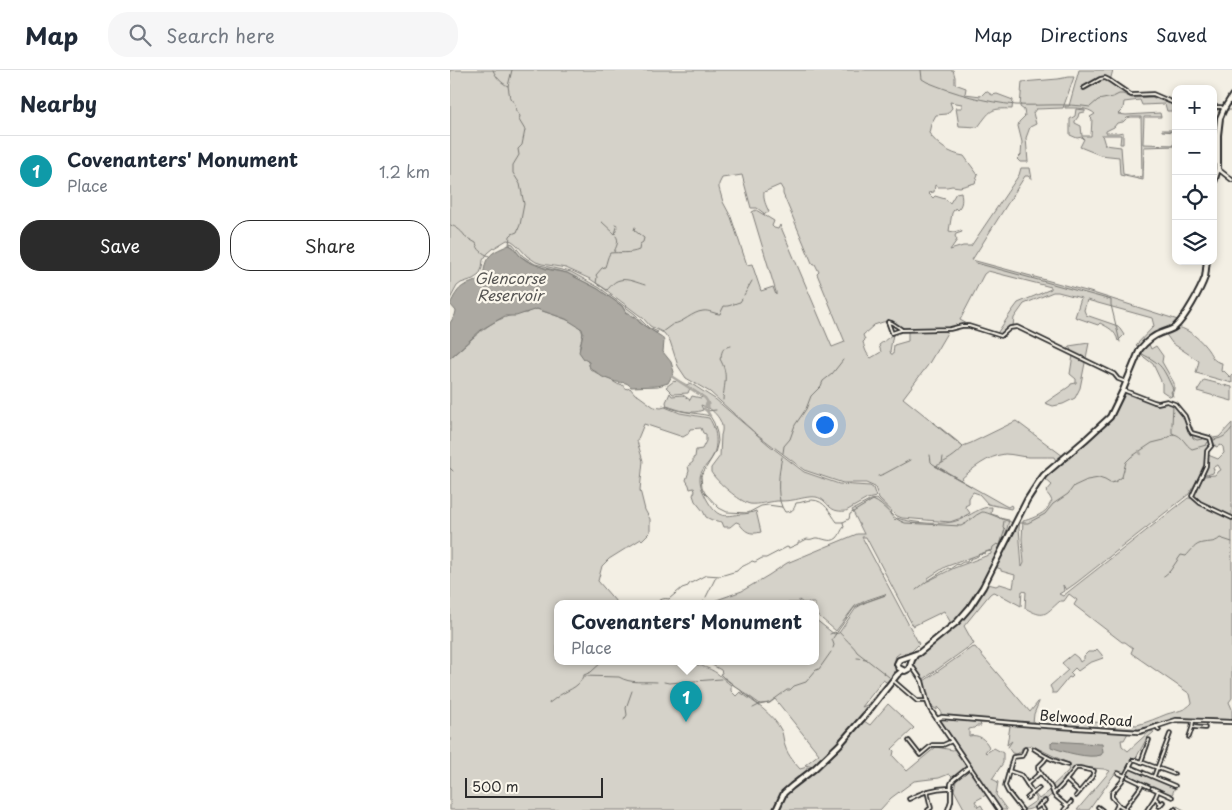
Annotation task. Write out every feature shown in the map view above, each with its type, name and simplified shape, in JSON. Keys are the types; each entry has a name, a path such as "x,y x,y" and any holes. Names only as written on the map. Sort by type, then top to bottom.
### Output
{"highway":[{"path":"1216,175 1220,118 1232,96"},
{"path":"776,810 784,793 814,769 839,745 867,713 896,675 911,664 913,657 957,622 970,607 983,586 1031,493 1044,474 1106,421 1113,412 1140,349 1157,334 1175,327 1193,302 1204,278 1206,265"},
{"path":"903,670 898,662 901,659 916,654"},
{"path":"905,658 911,664"}],"street":[{"path":"1084,88 1100,78 1105,78 1131,95 1153,94 1172,102"},
{"path":"1217,107 1224,109"},
{"path":"1218,169 1232,180"},
{"path":"901,330 888,322 892,333 901,330 950,329 969,326 1001,336 1010,328 1017,327 1114,374 1118,379 1126,383"},
{"path":"1123,390 1158,403 1170,401 1185,416 1192,433 1207,436 1212,441 1212,446 1207,451 1206,466 1192,496 1200,503 1232,518"},
{"path":"911,664 922,681 930,709 999,810"},
{"path":"903,670 917,674"},
{"path":"895,682 917,701 927,701"},
{"name":"Belwood Road","path":"938,719 942,717 1134,732 1143,731 1176,720 1232,722"},
{"path":"1189,737 1193,721"},
{"path":"1156,726 1159,730"},
{"path":"1192,727 1205,728"},
{"path":"1154,776 1170,734"},
{"path":"909,741 920,755 932,745 943,745 952,741"},
{"path":"1141,762 1148,742"},
{"path":"1022,810 1005,787 1013,757 1022,756 1025,749"},
{"path":"1034,749 1047,757 1068,765"},
{"path":"1047,757 1038,766 1038,769 1052,787 1055,796 1067,806"},
{"path":"1142,784 1126,809 1118,804 1112,795 1126,777 1130,766 1135,760 1174,774"},
{"path":"1130,766 1175,786"},
{"path":"945,804 949,808 952,797 950,788 953,780 969,767"},
{"path":"1054,793 1077,768 1094,771 1092,777 1076,796"},
{"path":"1009,771 1019,774 1033,792"},
{"path":"1027,784 1040,772"},
{"path":"1118,773 1172,797"},
{"path":"1066,780 1079,792"},
{"path":"909,799 926,791 950,788"},
{"path":"1027,798 1040,788"},
{"path":"926,791 931,808 928,810"},
{"path":"1147,810 1156,798 1158,791"},
{"path":"1156,798 1162,803 1159,806"},
{"path":"1036,808 1045,801"},
{"path":"1064,810 1071,802"},
{"path":"1040,804 1044,810"},
{"path":"1115,810 1118,804"},
{"path":"1098,806 1102,810"}],"shaded area":[{"path":"450,70 953,70 955,84 966,88 965,94 981,96 986,91 992,95 997,94 1013,100 1012,109 992,111 978,127 959,126 956,108 962,108 962,104 950,102 952,108 947,114 936,115 931,124 929,133 936,141 949,151 964,156 978,175 975,183 960,187 938,187 935,185 934,192 928,193 933,198 935,196 945,199 950,203 956,193 961,192 961,204 952,213 949,231 961,230 962,232 956,234 957,240 950,250 971,246 1019,175 1021,168 1030,168 1032,179 1025,176 972,260 1090,292 1178,320 1171,327 1155,333 1139,347 1136,345 1154,326 1152,318 1087,300 1084,310 1086,315 1118,326 1124,335 1118,341 1113,332 1106,326 1075,317 1081,298 1053,292 1024,304 1014,318 1013,326 1001,335 996,335 1018,303 1051,289 1051,287 988,271 984,274 960,320 969,325 950,328 902,329 891,321 874,325 863,335 865,349 871,358 881,352 879,345 893,334 891,354 893,354 894,345 908,341 908,331 948,331 928,365 903,398 963,446 1016,421 1063,456 1056,461 1054,457 999,455 981,463 960,480 935,466 1004,505 1008,507 1011,505 1012,507 1011,509 988,504 979,494 973,492 969,498 969,504 965,506 970,513 950,522 902,518 897,516 879,499 875,487 866,483 843,483 804,470 754,432 710,392 686,378 678,366 670,341 664,333 650,326 643,318 590,279 566,268 536,262 512,241 507,240 488,253 483,260 479,275 457,286 450,299","holes":["742,175 751,208 757,208 765,214 769,212 764,200 764,192 780,185 812,263 815,264 819,272 817,274 845,342 832,347 780,225 778,229 774,228 772,226 774,221 756,210 752,212 776,295 773,287 761,291 752,264 747,265 731,217 723,202 719,188 722,178"]},
{"path":"1079,70 1113,70 1110,81 1132,96 1152,95 1172,103 1172,111 1167,111 1165,104 1142,105 1140,100 1124,102 1123,109 1118,114 1160,113 1161,117 1144,117 1143,144 1172,146 1144,147 1143,180 1120,175 1119,157 1100,155 1080,147 1084,139 1070,135 1070,119 1075,116 1076,109 1085,110 1085,112 1079,113 1075,121 1075,123 1081,126 1082,136 1091,136 1092,119 1090,117 1095,114 1085,109 1065,108 1065,106 1069,106","holes":["1131,117 1141,117 1142,178 1123,174 1121,147 1105,145 1102,135 1121,135 1120,144 1123,144 1123,132 1106,133 1106,131 1117,123"]},
{"path":"1074,77 1063,108 1036,109 1033,113 1036,124 1030,127 1026,138 1028,162 1020,162 1017,159 1021,155 1022,142 1018,126 1025,116 1024,110 1020,107 1022,82"},
{"path":"510,243 523,256 535,264 571,272 600,288 635,314 649,328 658,332 650,330 635,316 632,317 629,313 626,313 622,306 598,289 567,273 536,266 520,256"},
{"path":"537,309 580,327 583,335 579,347 590,369 605,378 619,385 621,384 627,389 630,388 635,394 654,407 665,407 680,413 709,418 716,434 716,446 712,457 701,474 700,479 704,493 713,509 720,514 728,516 756,511 761,532 748,532 736,522 730,527 724,527 722,522 706,517 695,501 693,495 694,488 690,489 686,480 689,471 688,466 693,462 696,450 702,449 706,441 706,434 703,433 701,428 690,429 688,434 683,437 644,424 637,441 643,461 640,490 645,510 650,519 650,532 642,540 609,559 602,566 598,581 614,600 554,600 554,665 697,665 718,674 731,685 731,691 736,696 740,692 757,704 778,724 786,750 792,760 800,769 810,768 790,784 773,810 450,810 450,358 485,328 503,318"},
{"path":"1178,327 1187,330 1195,336 1205,346 1214,360 1222,363 1221,371 1224,371 1230,377 1232,375 1232,383 1196,373 1199,361 1172,343 1165,333"},
{"path":"1148,342 1151,349 1156,346 1163,356 1162,362 1174,383 1171,397 1162,391 1162,383 1153,364 1140,354"},
{"path":"1089,343 1080,388 1075,398 1063,404 1053,406 1045,403 1071,384 1076,383 1076,379 1070,374 1073,355 1069,346"},
{"path":"677,380 687,385 690,383 715,399 804,472 839,484 870,486 873,488 876,497 867,499 846,511 835,510 816,497 760,504 750,504 740,499 723,486 711,472 711,468 720,456 722,427 718,417 709,408 701,405 703,410 694,412 667,406 666,402 670,393 672,396 683,395 690,400 692,396 701,398 703,396 690,388 688,393 673,394 666,387"},
{"path":"1204,380 1232,387 1232,401 1197,391"},
{"path":"1126,392 1151,402 1167,401 1176,405 1187,422 1190,431 1210,439 1211,445 1206,451 1205,466 1189,494 1076,583 1066,590 1063,585 1064,591 1059,594 1063,596 1188,498 1232,519 1232,698 1229,702 1232,709 1232,720 1178,718 1139,729 1061,725 1062,720 1137,725 1184,709 1192,703 1190,694 1131,653 1133,648 1122,642 1074,605 1077,600 1069,594 1064,601 1060,601 1044,614 1037,614 1025,608 1026,592 1022,591 1021,606 993,592 964,626 974,644 924,679 914,666 916,657 957,624 986,585 996,586 1000,584 1013,588 1015,575 995,567 1020,520 1022,567 1024,563 1023,521 1042,513 1052,501 1046,492 1052,485 1044,478 1104,426 1114,414"},
{"path":"1232,423 1232,517 1193,496 1204,476 1215,475 1221,470 1218,465 1213,467 1213,473 1205,474 1208,455 1218,459 1224,453 1221,445 1216,447 1213,438 1219,437"},
{"path":"877,499 891,512 890,514 895,520 897,518 919,522 953,522 984,508 992,507 991,514 1009,520 1005,537 983,584 966,608 951,623 944,611 913,626 866,537 862,537 919,644 911,652 900,653 896,656 895,670 888,683 883,680 862,707 867,705 885,684 887,686 836,746 813,767 805,765 819,754 775,699 770,703 760,704 725,679 720,674 722,673 721,670 712,665 819,665 819,622 834,634 839,633 856,608 866,602 886,595 867,600 855,606 836,631 819,616 819,600 717,600 742,591 787,563 857,534 864,534 852,510 871,500","holes":["991,550 991,554 954,568 928,581 928,578 945,567"]},
{"path":"975,647 1030,712 1039,702 1034,714 1033,723 941,716 941,711 937,707 937,710 929,704 924,681"},
{"path":"1097,649 1103,658 1089,663 1078,671 1075,668 1070,673 1073,676 1069,677 1056,693 1052,693 1050,686 1068,670 1062,663 1073,654 1080,662 1088,652 1094,652"},
{"path":"888,704 914,728 892,749 894,751 893,756 907,771 936,747 953,750 956,748 986,795 975,801 978,807 981,805 984,810 965,810 954,790 956,781 949,774 939,778 914,781 891,798 880,810 777,810 787,793 818,769 864,721 870,725"},
{"path":"940,719 988,722 980,723 981,726 969,729 969,736 979,736 984,739 989,747 986,753 994,748 1003,753 1003,763 992,779 998,782 996,795 1007,810 1000,810"},
{"path":"1017,724 1128,733 1124,740 1121,740 1122,746 1128,751 1150,731 1154,732 1147,738 1136,758 1132,759 1129,767 1175,787 1172,795 1116,772 1089,810 1077,810 1110,771 1078,767 1046,800 1031,809 1025,810 1037,800 1034,794 1039,799 1052,789 1051,787 1068,771 1070,764 1031,745 1022,748 1017,754 1012,753 1008,747 1012,741 1007,745 1010,726"}],"water":[{"name":"Glencorse Reservoir","path":"509,245 527,261 546,269 567,273 598,289 622,306 626,313 634,316 640,323 662,337 664,341 663,352 671,362 674,372 668,383 658,386 631,387 625,383 602,377 590,368 589,362 579,352 583,333 582,329 566,319 537,309 516,316 505,316 496,321 481,330 450,358 450,323 456,311 450,304 460,289 482,276 487,259 491,255"},
{"path":"1053,741 1102,744 1103,752 1101,755 1096,756 1076,754 1051,747"}],"waterway":[{"path":"493,70 499,80 508,86"},
{"path":"509,245 510,236 517,232 520,225 524,204 520,184 513,173 513,165 519,155 518,149 522,145 525,130 519,120 520,116 516,111 515,104 510,98 508,86 512,70"},
{"path":"921,70 922,79 927,82 971,97 1004,104 1090,107 1098,100 1123,94 1132,98 1152,97 1172,104"},
{"path":"1225,110 1232,110"},
{"path":"602,222 615,234 617,227"},
{"path":"450,225 460,230 466,238 476,243 478,248 489,256"},
{"path":"635,227 634,230 644,238 639,250 610,253 605,267 596,275 596,283 607,290 616,281 623,280 645,285"},
{"path":"614,252 618,242 616,236"},
{"path":"976,263 1111,300 1120,342"},
{"path":"744,295 752,281"},
{"path":"662,332 673,324 699,312 707,311 720,314 724,306 740,302 742,299"},
{"path":"723,400 725,375 720,359 723,349 731,346"},
{"path":"1142,354 1162,368 1173,389 1171,392 1173,396"},
{"path":"783,453 784,446 790,439 795,425 806,409 811,396 843,360"},
{"path":"671,376 705,398 708,404 707,411 710,416"},
{"path":"707,403 704,409 707,411"},
{"path":"663,405 681,411 710,416 714,423 718,441 715,453 701,476 702,487 719,508 727,512 748,513 761,506 768,505 782,507 787,512 792,510 796,503 812,500 824,505 837,522 843,522 849,519 850,514 873,500 905,523 961,526 982,512 1014,523"},
{"path":"1172,425 1173,405"},
{"path":"707,411 716,410"},
{"path":"932,422 963,447 951,458 936,466"},
{"path":"1172,427 1172,433 1174,434"},
{"path":"1018,523 1028,523 1045,514 1053,504 1068,494 1074,486 1087,480 1099,478 1110,483 1115,482 1122,477 1126,462 1152,443 1164,440 1174,434 1180,437 1192,449 1219,439 1232,428"},
{"path":"1192,435 1197,440 1204,437"},
{"path":"930,455 933,464 971,486"},
{"path":"782,457 779,489 782,507"},
{"path":"942,463 943,457"},
{"path":"878,476 910,460"},
{"path":"450,468 453,471"},
{"path":"916,590 948,568 950,569 957,564 967,562 968,559 970,560 979,554 992,551 993,547 997,544 1000,545 1005,529 1003,527 1004,521"},
{"path":"660,600 669,599 682,588 706,575 720,576 737,571 752,561 755,562 766,558 787,547 798,544 798,542 815,538 834,540 844,527 843,522"},
{"path":"1164,576 1170,571 1181,555 1186,556 1199,544 1215,541 1220,538 1232,542"},
{"path":"706,597 716,577"},
{"path":"833,638 854,608 885,595"},
{"path":"839,632 857,652 889,677"},
{"path":"830,634 836,633"},
{"path":"832,639 833,648"},
{"path":"724,678 759,705 769,703 794,686 806,682 819,669 831,652"},
{"path":"857,658 867,659"},
{"path":"584,675 599,665"},
{"path":"549,703 575,687 583,676 619,677 633,681 657,682"},
{"path":"664,682 721,679"},
{"path":"624,720 627,715 626,708 632,691"},
{"path":"753,708 759,705"},
{"path":"1170,810 1175,805 1184,810"}],"place":[{"name":"Covenanters' Monument","path":"686,722"}]}
